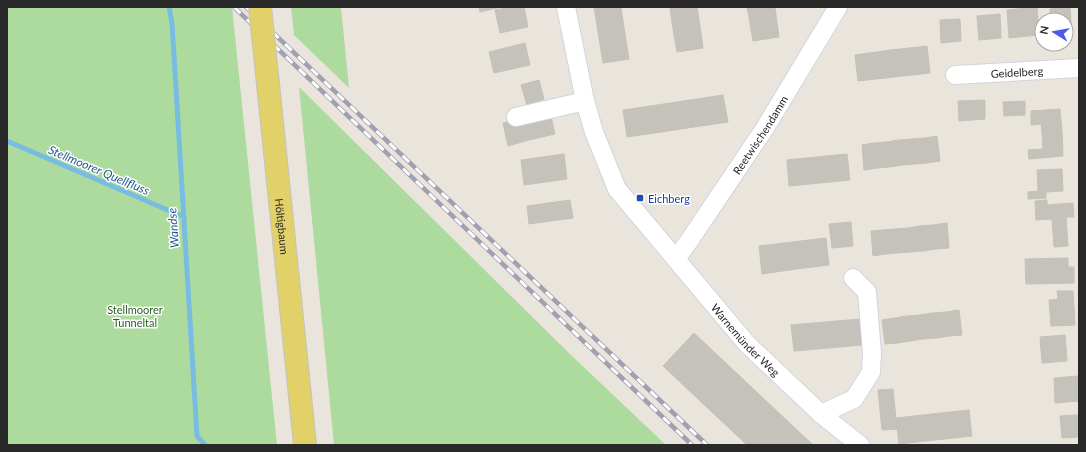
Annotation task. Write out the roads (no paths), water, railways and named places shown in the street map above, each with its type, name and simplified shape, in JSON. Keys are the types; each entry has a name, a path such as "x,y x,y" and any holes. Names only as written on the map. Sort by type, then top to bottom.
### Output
{"main road":[{"name":"Höltigbaum","path":"260,7 305,445"}],"street":[{"path":"566,7 585,101 594,132 617,189 676,259"},
{"name":"Reetwischendamm","path":"676,259 765,128 838,7"},
{"name":"Geidelberg","path":"955,75 1079,68"},
{"path":"516,117 585,101"},
{"name":"Warnemünder Weg","path":"676,259 747,344 821,414 860,445"},
{"path":"821,414 854,399 871,372 872,353 868,292 852,278"}],"waterway":[{"name":"Wandse","path":"169,7 172,23 197,436 205,445"},
{"name":"Stellmoorer Quellfluss","path":"7,141 184,217"}],"railway":[{"path":"234,7 692,445"},
{"path":"246,7 707,445"}],"place":[{"name":"Eichberg","path":"640,198"}],"park label":[{"name":"Stellmoorer Tunneltal","path":"135,315"}]}
